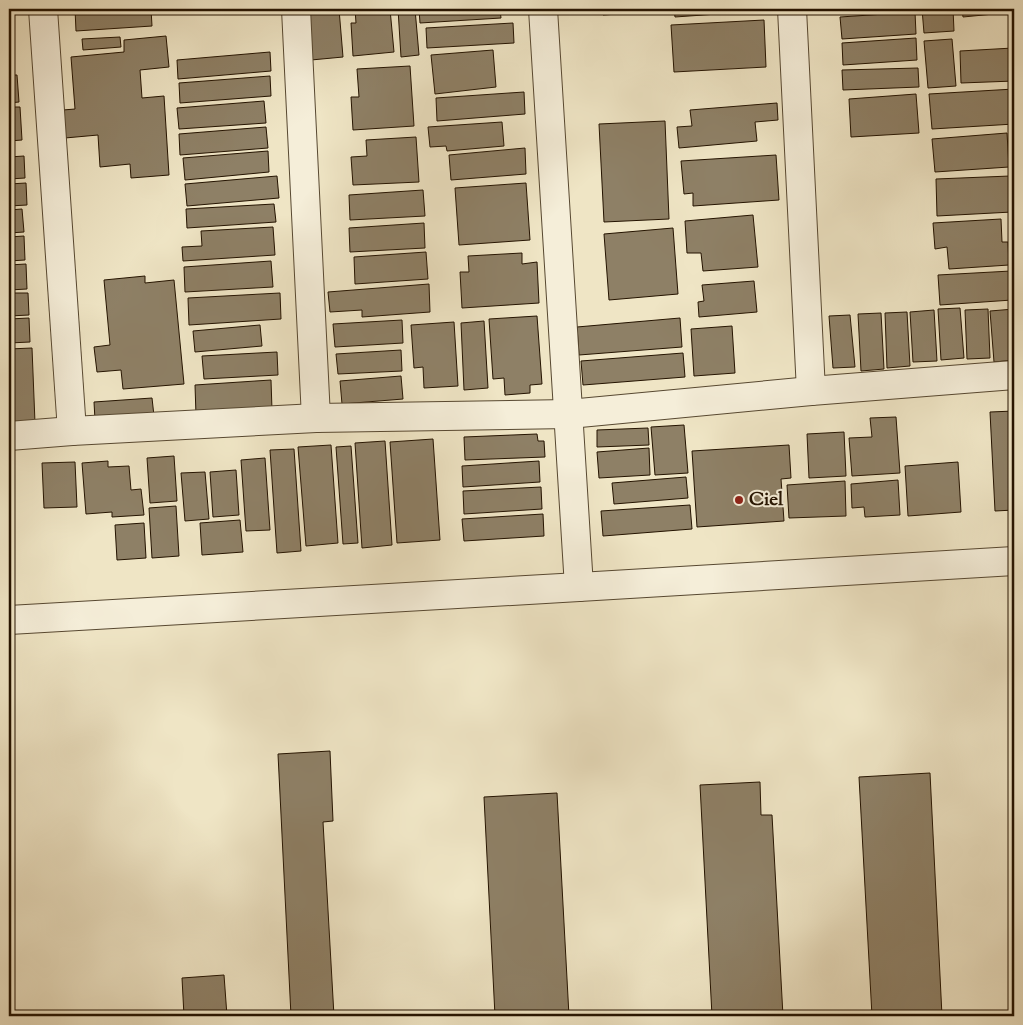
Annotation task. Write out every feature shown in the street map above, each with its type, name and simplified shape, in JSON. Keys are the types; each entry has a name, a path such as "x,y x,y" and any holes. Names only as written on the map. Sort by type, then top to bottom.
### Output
{"street":[{"path":"43,9 72,431"},
{"path":"296,9 316,418"},
{"path":"543,9 579,587"},
{"path":"792,9 811,391"},
{"path":"9,436 316,418 569,414 811,391 1014,375"},
{"path":"9,620 1014,560"}],"building":[{"path":"75,9 151,9 152,26 76,31"},
{"path":"307,9 339,9 343,57 311,60"},
{"path":"355,9 390,9 394,52 353,56 351,23 356,23"},
{"path":"398,9 415,9 419,55 401,57"},
{"path":"419,9 500,9 501,18 420,23"},
{"path":"603,9 665,9 665,11 603,15"},
{"path":"674,9 760,9 760,11 675,17"},
{"path":"842,9 879,9 842,11"},
{"path":"922,9 953,9 954,31 924,33"},
{"path":"962,9 1004,9 1004,13 963,17"},
{"path":"915,12 916,34 842,39 840,17"},
{"path":"764,20 766,67 674,72 671,25"},
{"path":"513,23 514,43 427,48 426,28"},
{"path":"166,36 169,67 140,70 142,98 164,96 169,175 131,178 130,164 100,167 98,135 65,138 63,110 75,109 71,57 124,52 124,40"},
{"path":"120,37 121,47 83,50 82,39"},
{"path":"916,38 917,60 843,65 842,43"},
{"path":"952,39 956,86 928,88 924,41"},
{"path":"1013,48 1014,81 961,83 960,51"},
{"path":"493,50 496,87 435,94 431,55"},
{"path":"270,52 271,71 178,79 177,60"},
{"path":"410,66 414,126 353,130 351,97 359,97 357,69"},
{"path":"918,68 919,87 843,90 842,70"},
{"path":"9,75 17,75 19,102 9,103"},
{"path":"270,76 271,96 180,103 179,83"},
{"path":"1014,89 1014,124 932,129 929,94"},
{"path":"524,92 525,114 437,121 436,98"},
{"path":"916,94 919,133 851,137 849,99"},
{"path":"264,101 266,123 179,129 177,108"},
{"path":"777,103 778,120 755,122 757,141 679,148 677,127 692,126 690,110"},
{"path":"9,107 20,107 22,140 9,141"},
{"path":"665,121 669,219 604,222 599,124"},
{"path":"502,122 504,146 447,151 446,146 430,147 428,127"},
{"path":"266,127 268,148 180,155 179,134"},
{"path":"1007,133 1009,167 935,172 932,139"},
{"path":"416,137 419,182 353,185 351,157 367,156 366,140"},
{"path":"525,148 526,174 451,180 449,155"},
{"path":"268,151 269,172 185,180 183,158"},
{"path":"776,155 779,200 693,206 693,193 684,194 681,161"},
{"path":"24,156 25,178 9,179 9,157"},
{"path":"277,176 279,198 187,206 185,184"},
{"path":"1010,176 1012,212 937,216 936,179"},
{"path":"26,183 27,205 9,206 9,184"},
{"path":"526,183 530,240 459,245 455,188"},
{"path":"423,190 425,216 350,220 349,195"},
{"path":"274,204 276,222 187,228 186,209"},
{"path":"22,209 24,232 9,233 9,210"},
{"path":"753,215 758,267 703,271 701,253 687,253 685,221"},
{"path":"1001,219 1002,242 1008,242 1009,265 949,269 947,247 935,249 933,223"},
{"path":"424,223 425,248 350,252 349,228"},
{"path":"273,227 275,255 183,261 182,247 202,246 201,231"},
{"path":"673,228 678,294 609,300 604,234"},
{"path":"24,236 25,260 9,261 9,237"},
{"path":"426,252 428,279 355,284 354,257"},
{"path":"522,253 522,264 537,262 539,303 462,308 460,272 469,272 468,256"},
{"path":"271,261 273,287 185,292 184,267"},
{"path":"26,264 27,289 9,290 9,265"},
{"path":"1011,271 1012,300 940,305 938,275"},
{"path":"145,276 145,283 174,280 184,384 123,389 121,370 97,372 94,347 110,345 104,280"},
{"path":"754,281 757,312 699,317 698,302 704,301 702,285"},
{"path":"429,284 430,312 362,317 362,310 330,312 328,292"},
{"path":"9,293 28,293 29,315 9,316"},
{"path":"280,293 281,319 189,325 188,298"},
{"path":"960,308 964,358 941,360 938,309"},
{"path":"988,309 990,358 967,359 965,310"},
{"path":"1014,309 1014,360 994,362 990,311"},
{"path":"934,310 937,361 913,362 910,312"},
{"path":"907,312 910,366 887,368 885,313"},
{"path":"881,313 884,369 861,371 858,314"},
{"path":"850,315 855,367 833,368 829,316"},
{"path":"537,316 542,384 530,385 530,393 505,395 504,378 493,379 489,319"},
{"path":"29,318 30,342 9,343 9,319"},
{"path":"680,318 682,347 579,355 577,327"},
{"path":"402,320 403,343 335,347 333,324"},
{"path":"484,321 488,388 464,390 461,323"},
{"path":"454,322 458,386 424,388 423,367 414,368 411,325"},
{"path":"260,325 262,346 195,352 193,331"},
{"path":"732,326 735,373 694,376 691,329"},
{"path":"32,348 35,423 9,425 9,349"},
{"path":"401,350 402,371 338,374 336,354"},
{"path":"277,352 278,375 204,379 202,356"},
{"path":"683,353 685,377 583,385 581,361"},
{"path":"401,376 403,399 342,404 340,381"},
{"path":"271,380 272,410 196,415 195,385"},
{"path":"152,398 154,416 95,420 94,402"},
{"path":"1014,411 1014,510 995,511 990,412"},
{"path":"896,417 900,473 852,476 849,438 872,437 870,418"},
{"path":"684,425 688,473 655,475 651,427"},
{"path":"648,428 649,445 597,447 597,430"},
{"path":"844,432 846,476 809,478 807,434"},
{"path":"537,434 538,441 544,441 545,457 465,460 464,437"},
{"path":"433,439 440,540 397,543 390,442"},
{"path":"385,441 392,545 362,548 355,443"},
{"path":"331,445 338,543 306,546 298,447"},
{"name":"Ciel","path":"789,445 791,478 781,479 784,521 697,527 692,451"},
{"path":"351,446 358,543 343,544 336,447"},
{"path":"649,448 650,475 599,478 597,452"},
{"path":"294,449 301,551 277,553 270,450"},
{"path":"174,456 177,501 150,503 147,458"},
{"path":"265,458 270,530 246,531 241,460"},
{"path":"108,461 108,467 129,466 131,490 141,489 144,515 112,517 112,512 86,514 82,463"},
{"path":"539,461 540,482 463,487 462,466"},
{"path":"75,462 77,507 44,508 42,463"},
{"path":"958,462 961,512 908,516 905,466"},
{"path":"236,470 239,515 213,517 210,472"},
{"path":"205,472 209,519 185,521 181,473"},
{"path":"686,477 688,498 614,504 612,483"},
{"path":"898,480 900,515 865,517 864,507 852,508 851,484"},
{"path":"845,481 846,516 789,518 787,485"},
{"path":"541,487 542,509 464,514 463,491"},
{"path":"690,505 692,529 603,536 601,511"},
{"path":"176,506 179,556 152,558 149,508"},
{"path":"9,512 12,564 9,564"},
{"path":"543,514 544,536 464,541 462,519"},
{"path":"240,520 243,552 202,555 200,523"},
{"path":"144,523 146,558 117,560 115,525"},
{"path":"330,751 333,821 323,822 334,1016 291,1016 278,754"},
{"path":"930,773 942,1016 872,1016 859,777"},
{"path":"760,782 761,815 772,815 783,1016 712,1016 700,785"},
{"path":"557,793 569,1016 495,1016 484,797"},
{"path":"224,975 227,1016 184,1016 182,978"}],"place":[{"name":"Ciel","path":"739,500"}]}
